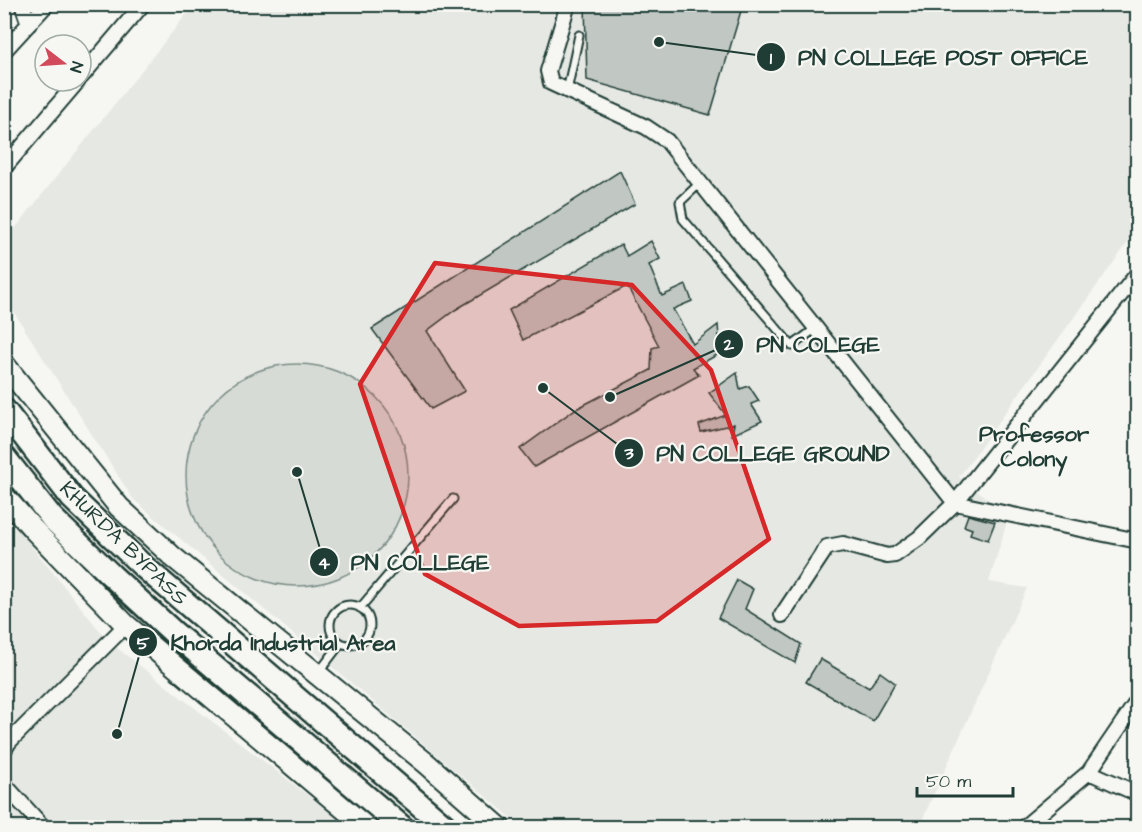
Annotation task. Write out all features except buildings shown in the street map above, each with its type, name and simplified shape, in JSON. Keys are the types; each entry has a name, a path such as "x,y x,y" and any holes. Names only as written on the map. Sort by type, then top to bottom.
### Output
{"highway":[{"name":"KHURDA BYPASS","path":"4,410 72,498 128,552 447,828"},
{"name":"KHURDA BYPASS","path":"4,458 52,518 111,575 173,632 403,828"}],"main road":[{"path":"4,364 119,507 173,557 500,828"},
{"path":"4,496 126,625 367,828"}],"street":[{"path":"22,4 29,24"},
{"path":"4,51 47,4"},
{"path":"93,63 143,4"},
{"path":"568,4 548,71 551,83 566,93 646,127 667,141 955,503 1137,541"},
{"path":"4,168 68,93"},
{"path":"782,615 827,547 843,544 887,556 895,555 919,538 955,503 1137,273"},
{"path":"4,750 9,742 126,625"},
{"path":"1023,828 1089,772 1137,700"},
{"path":"1089,772 1137,794"},
{"path":"4,784 44,828"}],"lane":[{"path":"566,93 579,35"},
{"path":"700,183 680,202 682,219 792,346 817,327"},
{"path":"360,608 453,499"},
{"path":"348,605 360,608 370,624 366,637 354,644 341,643 332,634 333,615 348,605"},
{"path":"316,675 341,643"}],"highlighted area":[{"path":"435,263 632,285 711,370 769,539 657,621 519,626 425,574 360,384"}],"shaded area":[{"path":"194,5 1137,5 1137,230 959,477 1009,515 989,582 1027,588 919,827 522,827 133,499 5,298 5,241"},
{"path":"286,364 308,364 340,372 359,382 376,396 390,413 400,432 406,453 408,475 406,497 400,518 390,537 376,554 359,568 329,582 308,586 286,586 265,582 235,568 211,546 204,537 190,507 186,486 186,464 190,443 204,413 226,389 235,382 265,368"},
{"path":"4,512 108,641 349,827 5,827"}],"place":[{"name":"PN COLLEGE POST OFFICE","path":"659,42"},
{"name":"PN COLLEGE GROUND","path":"543,388"},
{"name":"PN COLEGE","path":"610,397"},
{"name":"PN COLLEGE","path":"297,472"},
{"name":"Khorda Industrial Area","path":"117,734"}],"district":[{"name":"Professor Colony","path":"1034,446"}]}
